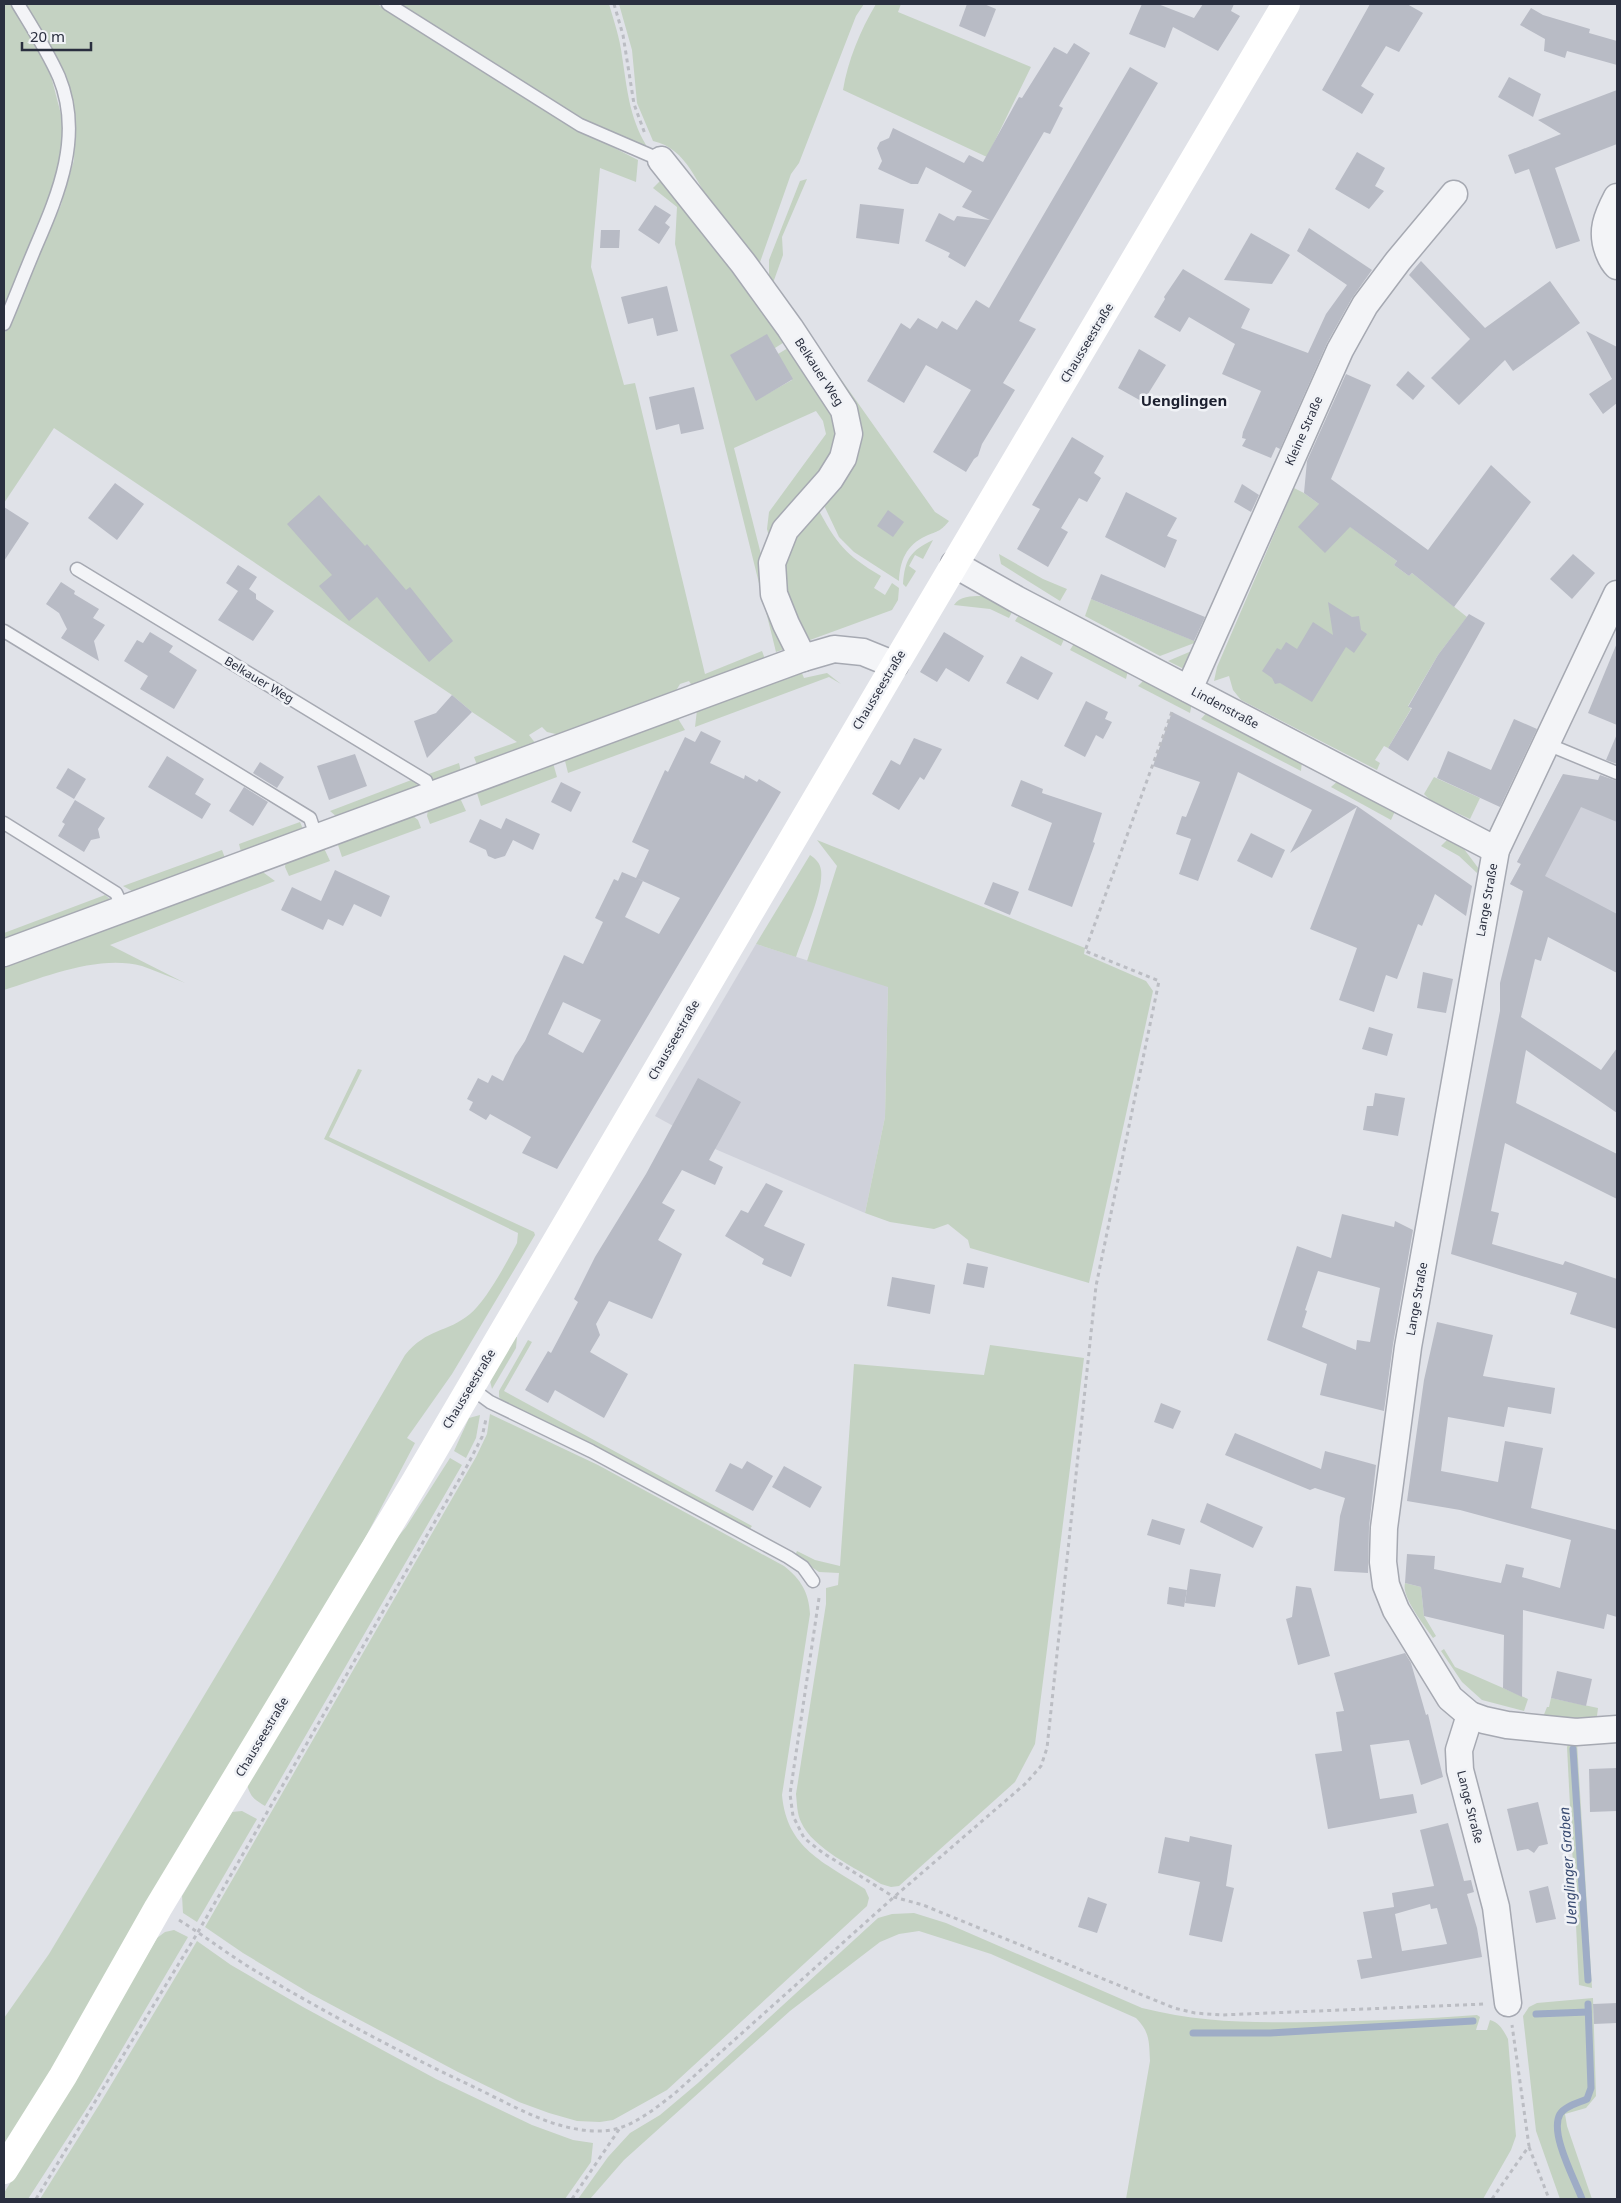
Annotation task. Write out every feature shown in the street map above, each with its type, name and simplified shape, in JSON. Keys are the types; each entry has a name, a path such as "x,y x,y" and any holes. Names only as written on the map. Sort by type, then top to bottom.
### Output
{"main road":[{"name":"Chausseestraße","path":"4,2170 63,2076 158,1908 480,1395 895,665 1286,4"}],"street":[{"name":"Belkauer Weg","path":"662,160 790,328 844,410 850,434 843,458 830,479 785,530 772,563 774,594 786,624 804,658"},
{"name":"Kleine Straße","path":"1185,687 1340,350 1365,305 1398,261 1454,194"},
{"path":"1617,197 1604,224 1604,242 1613,263 1617,266"},
{"name":"Lindenstraße","path":"954,564 1016,599 1496,850"},
{"name":"Lange Straße","path":"1508,2003 1496,1907 1460,1770 1459,1750 1470,1715 1450,1698 1396,1610 1386,1585 1383,1562 1384,1528 1408,1347 1496,850 1617,594"},
{"path":"4,953 432,797 804,658 834,649 863,652 895,665"},
{"path":"1470,1715 1507,1725 1576,1732 1617,1729"}],"lane":[{"path":"4,324 58,194 67,159 68,113 59,78 18,4"},
{"path":"388,4 580,125 662,160"},
{"name":"Belkauer Weg","path":"77,569 426,782 432,797"},
{"path":"4,631 310,818 317,839"},
{"path":"1547,744 1617,773"},
{"path":"4,823 116,893 124,908"},
{"path":"480,1395 591,1451 788,1557 803,1567 813,1581"}],"path":[{"path":"614,4 630,69 634,104 647,138 662,160"},
{"path":"198,1932 248,1966 308,2000 428,2065 534,2116 570,2129 602,2131 620,2128 645,2115 674,2094 894,1897 1025,1784 1040,1766 1047,1748 1096,1286 1159,981 1085,951 1185,687"},
{"path":"36,2199 198,1932 467,1466 482,1437 480,1395"},
{"path":"813,1581 819,1599 790,1794 793,1816 804,1838 823,1853 894,1897 923,1905 1174,2008 1195,2013 1220,2015 1508,2003 1529,2146 1549,2199"},
{"path":"572,2199 620,2128"},
{"path":"1492,2199 1529,2146"}],"shaded area":[{"path":"1562,776 1575,782 1600,781 1601,778 1617,785 1617,941 1510,884 1521,864 1517,862"},
{"path":"756,944 888,986 885,1117 865,1213 715,1149 655,1116"}],"green space":[{"path":"4,4 11,4 50,72 64,126 58,182 4,311"},
{"path":"24,4 377,4 593,137 638,160 636,182 600,168 591,267 624,385 635,383 705,674 762,651 765,659 692,686 689,681 680,684 674,694 560,735 547,732 542,727 529,735 536,744 477,765 474,757 517,742 472,712 452,695 54,428 4,503 4,335 61,205 74,160 75,118 66,79"},
{"path":"397,4 609,4 620,43 632,113 646,145 640,148 597,129"},
{"path":"619,4 864,4 856,16 799,163 791,174 759,265 730,232 683,160 675,151 653,141 637,103 632,50"},
{"path":"876,4 901,4 898,12 1031,67 987,157 843,90 855,46"},
{"path":"807,179 782,237 783,255 773,283 935,512 949,521 941,529 913,544 905,554 899,581 854,552 839,537 821,499 854,463 860,447 860,427 769,279 769,260 800,181"},
{"path":"661,180 789,339 775,348 756,400 792,380 778,354 793,345 844,434 772,548 767,529 769,512 826,434 823,421 816,411 734,448 766,574 788,648 776,652 675,244 677,207 653,188"},
{"path":"1294,488 1304,493 1397,561 1394,565 1409,576 1412,573 1467,617 1438,655 1408,706 1411,709 1388,748 1384,746 1375,760 1380,763 1377,770 1241,700 1233,690 1229,676 1214,681 1217,667"},
{"path":"816,505 829,529 849,554 881,576 874,588 885,595 892,583 899,588 898,600 892,610 810,640 791,614 783,571 798,529"},
{"path":"933,540 923,559 915,555 909,566 916,571 906,587 903,584 907,562 914,552"},
{"path":"999,554 1043,579 1067,589 1060,601 1001,564"},
{"path":"981,596 995,600 1013,610 1009,618 990,609 954,605 963,598"},
{"path":"1091,599 1197,642 1160,656 1085,616"},
{"path":"1020,613 1065,637 1061,646 1015,621"},
{"path":"1075,642 1128,670 1126,679 1070,650"},
{"path":"1194,650 1186,667 1182,668 1168,661"},
{"path":"801,671 804,678 827,673 841,684 829,677 695,727 697,710"},
{"path":"1145,679 1192,703 1190,713 1138,686"},
{"path":"1208,711 1302,761 1301,771 1201,719"},
{"path":"677,717 685,730 568,773 564,757"},
{"path":"459,763 461,772 435,781 426,775"},
{"path":"553,763 557,777 481,806 476,790"},
{"path":"1434,777 1480,798 1470,819 1431,801 1424,794"},
{"path":"414,779 418,787 337,817 330,811"},
{"path":"1339,780 1396,809 1391,820 1331,787"},
{"path":"460,798 466,811 430,824 427,816 428,809"},
{"path":"413,816 418,820 421,828 342,857 337,842"},
{"path":"300,822 303,829 241,852 239,844"},
{"path":"1449,838 1464,849 1479,869 1477,873 1459,856 1441,846"},
{"path":"817,840 1085,948 1084,954 1146,981 1153,991 1089,1283 970,1248 968,1240 948,1224 934,1229 890,1222 865,1213 885,1117 888,987 807,961 837,866"},
{"path":"323,846 330,861 289,876 285,867 286,861"},
{"path":"222,850 225,858 132,891 123,886"},
{"path":"810,855 820,865 821,879 812,914 796,957 756,944"},
{"path":"260,870 275,881 110,945 185,983 142,966 108,963 72,969 4,990 4,961"},
{"path":"105,895 110,899 4,940 4,933"},
{"path":"358,1069 362,1070 329,1137 534,1232 535,1235 452,1374 407,1438 415,1443 351,1565 4,2149 4,2018 49,1954 271,1584 405,1355 421,1340 462,1320 476,1308 496,1281 517,1243 518,1233 324,1139"},
{"path":"513,1337 517,1337 516,1348 492,1389 489,1377"},
{"path":"528,1340 532,1342 504,1391 752,1526 749,1530 564,1430 503,1402 499,1397 499,1391"},
{"path":"990,1345 1084,1358 1035,1744 1015,1782 899,1886 891,1887 881,1884 825,1849 807,1832 799,1816 796,1794 826,1604 826,1588 838,1585 839,1573 819,1572 795,1556 797,1551 815,1560 840,1566 854,1364 984,1375"},
{"path":"490,1414 598,1465 784,1566 799,1581 808,1599 810,1614 782,1795 785,1813 791,1829 810,1852 822,1862 865,1889 869,1898 867,1906 667,2090 613,2120 600,2122 577,2121 519,2102 311,1994 243,1953 205,1927 476,1457 487,1434"},
{"path":"480,1415 476,1438 466,1458 454,1451 469,1418"},
{"path":"450,1458 462,1465 265,1806 253,1798 247,1784 388,1549 406,1527"},
{"path":"1405,1583 1421,1587 1424,1616 1436,1636 1433,1638 1410,1603"},
{"path":"1444,1649 1455,1667 1528,1699 1524,1711 1482,1700 1462,1682 1441,1651"},
{"path":"1551,1698 1598,1708 1597,1716 1592,1724 1541,1722 1547,1707 1549,1707"},
{"path":"1569,1742 1577,1743 1592,1988 1579,1985 1567,1747"},
{"path":"242,1811 257,1819 197,1922 183,1913 182,1896 232,1812"},
{"path":"914,1913 946,1923 1142,2008 1164,2013 1229,2021 1272,2022 1437,2018 1477,2015 1480,2017 1476,2030 1487,2030 1490,2020 1493,2021 1501,2027 1508,2039 1516,2136 1511,2150 1483,2199 1126,2199 1150,2061 1148,2038 1141,2023 1136,2018 991,1954 919,1931 899,1934 880,1942 790,2011 624,2160 590,2199 578,2199 608,2157 630,2133 660,2115 698,2083 878,1918 892,1914"},
{"path":"174,1930 188,1937 92,2100 28,2199 4,2199 4,2193 90,2053 157,1938 165,1932"},
{"path":"197,1941 231,1965 303,2007 436,2079 532,2125 573,2140 593,2143 591,2162 565,2199 40,2199 99,2105"},
{"path":"1593,1998 1596,2096 1586,2108 1565,2114 1567,2126 1592,2199 1560,2199 1536,2131 1523,2016 1529,2007 1537,2003"}],"building":[{"path":"967,4 984,4 996,9 985,37 959,26"},
{"path":"1142,4 1158,4 1194,18 1203,4 1234,4 1231,11 1240,16 1218,51 1173,27 1165,48 1129,34"},
{"path":"1370,4 1407,4 1423,13 1399,52 1386,46 1361,86 1374,94 1362,114 1322,90"},
{"path":"1531,8 1543,15 1590,29 1589,33 1617,41 1617,65 1567,51 1565,58 1544,51 1545,39 1520,25"},
{"path":"1074,43 1090,53 1059,106 1063,108 1050,134 1044,132 965,267 948,257 950,253 925,241 939,213 954,221 957,216 990,220 962,207 972,191 926,167 918,184 911,184 878,169 882,161 877,148 880,142 889,138 893,128 964,163 969,155 983,162 1019,97 1022,98 1054,47 1067,54"},
{"path":"1130,67 1158,83 1019,321 1036,329 1003,383 1015,390 982,444 978,456 966,472 933,452 971,390 926,365 904,403 867,381 901,323 910,329 918,318 937,329 942,321 957,330 976,300 989,308"},
{"path":"1509,77 1541,94 1533,117 1498,97"},
{"path":"1617,90 1617,144 1555,168 1580,241 1556,249 1529,169 1515,174 1508,155 1561,134 1538,120"},
{"path":"1357,152 1385,168 1375,186 1384,191 1369,209 1335,189"},
{"path":"860,204 904,209 899,244 856,238"},
{"path":"655,205 671,215 665,223 670,227 659,244 638,230"},
{"path":"1309,228 1372,270 1352,298 1327,343 1280,449 1276,447 1271,458 1242,446 1246,439 1242,438 1243,432 1261,391 1222,374 1235,344 1189,317 1180,332 1154,317 1165,299 1164,297 1183,269 1250,309 1241,328 1308,353 1326,314 1347,285 1297,251"},
{"path":"601,230 620,230 619,248 600,248"},
{"path":"1251,233 1290,255 1272,284 1224,280"},
{"path":"1421,261 1485,328 1550,281 1580,323 1513,371 1505,360 1459,405 1431,378 1470,339 1409,275"},
{"path":"667,286 678,331 657,336 653,318 628,324 621,297"},
{"path":"1586,331 1617,347 1617,403 1603,414 1589,394 1612,379"},
{"path":"767,334 793,379 756,401 730,355"},
{"path":"1139,349 1166,365 1143,402 1118,388"},
{"path":"1408,371 1425,386 1413,400 1396,385"},
{"path":"1346,374 1371,385 1331,479 1428,550 1491,465 1531,502 1454,607 1412,573 1409,576 1394,565 1397,561 1350,527 1325,553 1298,527 1319,504 1304,493 1307,461"},
{"path":"694,387 704,429 681,434 679,424 656,430 649,397"},
{"path":"1072,437 1104,456 1094,473 1101,478 1087,502 1079,498 1061,528 1068,532 1048,567 1017,549 1040,509 1032,505"},
{"path":"115,483 144,504 117,540 88,518"},
{"path":"1242,484 1259,495 1251,512 1234,502"},
{"path":"1126,492 1177,518 1167,536 1177,540 1165,568 1105,537"},
{"path":"319,495 365,546 367,544 406,590 410,587 453,641 429,662 377,597 349,621 319,586 332,575 287,524"},
{"path":"4,507 29,523 4,561"},
{"path":"888,510 904,522 893,537 877,526"},
{"path":"1573,554 1595,573 1572,599 1550,579"},
{"path":"238,565 257,577 249,589 256,594 256,599 274,611 253,641 218,620 238,591 226,583"},
{"path":"1101,574 1205,617 1194,641 1091,599"},
{"path":"61,582 75,591 74,594 99,609 93,618 105,625 94,641 99,661 61,638 67,629 59,613 46,604"},
{"path":"1328,602 1352,617 1359,616 1361,630 1367,634 1354,653 1346,647 1312,702 1280,683 1275,684 1272,678 1262,671 1277,648 1281,650 1286,642 1297,649 1313,622 1333,635"},
{"path":"1469,614 1485,623 1408,761 1388,748 1412,708 1408,707 1438,655"},
{"path":"150,632 173,646 169,652 197,670 174,709 140,689 148,676 124,661 137,640 143,643"},
{"path":"944,632 984,656 969,682 946,668 937,682 920,672"},
{"path":"1617,643 1617,725 1588,713"},
{"path":"1021,656 1053,673 1038,700 1006,683"},
{"path":"452,695 472,712 427,758 414,721 436,713"},
{"path":"1086,701 1108,712 1105,719 1112,722 1103,739 1096,735 1085,757 1064,746"},
{"path":"1172,712 1357,806 1472,886 1466,916 1435,894 1422,926 1418,924 1397,979 1386,975 1374,1012 1339,1000 1357,948 1310,929 1357,807 1290,853 1312,810 1238,772 1198,881 1179,874 1191,839 1176,834 1182,816 1186,817 1200,782 1153,766"},
{"path":"1514,719 1537,729 1500,807 1437,778 1448,751 1491,770"},
{"path":"701,731 721,741 710,763 744,779 745,775 757,782 759,779 781,792 557,1169 522,1153 531,1137 490,1114 486,1120 469,1110 473,1102 467,1099 478,1078 488,1083 492,1075 503,1081 515,1056 525,1041 564,955 583,964 603,922 595,918 614,879 618,881 622,872 636,878 649,850 632,842 665,770 668,772 685,737 695,742","holes":["563,1002 601,1020 583,1053 548,1034"]},
{"path":"1617,734 1617,764 1606,760"},
{"path":"914,738 942,749 924,780 920,777 899,810 872,794 891,760 900,765"},
{"path":"355,754 367,786 329,800 317,766"},
{"path":"167,756 204,779 195,794 211,804 202,819 148,787"},
{"path":"260,762 284,777 277,788 253,773"},
{"path":"68,768 86,779 74,799 56,788"},
{"path":"1563,774 1598,780 1600,775 1617,781 1617,822 1581,807 1545,876 1617,914 1617,973 1548,937 1541,961 1535,959 1521,1017 1601,1070 1617,1048 1617,1113 1526,1050 1516,1103 1617,1154 1617,1199 1505,1143 1491,1211 1499,1213 1492,1244 1563,1265 1565,1261 1617,1279 1617,1329 1570,1314 1577,1293 1451,1254 1500,1011 1500,983 1523,891 1510,884 1521,864 1517,862"},
{"path":"1021,780 1043,789 1042,793 1102,813 1093,842 1095,843 1072,907 1028,890 1052,823 1011,806"},
{"path":"561,782 581,792 571,812 551,802"},
{"path":"244,787 268,802 253,826 229,811"},
{"path":"75,800 105,818 98,829 100,838 91,840 84,852 58,836 65,824 62,822"},
{"path":"506,818 540,834 533,850 513,840 505,856 495,859 488,856 486,850 469,842 480,819 501,829"},
{"path":"1251,833 1285,850 1272,878 1237,861"},
{"path":"335,870 390,896 381,917 354,904 343,926 328,919 323,930 281,910 292,887 321,901"},
{"path":"643,881 680,898 659,934 625,917"},
{"path":"993,882 1019,892 1010,915 984,904"},
{"path":"1423,972 1453,979 1446,1013 1417,1008"},
{"path":"1369,1027 1393,1034 1387,1056 1362,1049"},
{"path":"698,1078 741,1102 709,1160 723,1167 715,1185 682,1170 662,1203 675,1210 658,1240 682,1254 652,1319 609,1301 596,1324 600,1335 590,1352 628,1374 604,1418 555,1390 548,1403 525,1390 548,1351 551,1353 578,1302 574,1299 595,1257 646,1174"},
{"path":"1375,1093 1405,1098 1398,1136 1363,1130 1367,1106 1373,1106"},
{"path":"766,1183 783,1191 764,1226 805,1244 791,1277 762,1264 764,1259 725,1236 741,1210 748,1213"},
{"path":"1342,1214 1394,1227 1395,1221 1413,1230 1393,1344 1384,1411 1320,1395 1327,1364 1267,1340 1297,1246 1331,1258","holes":["1318,1271 1380,1288 1370,1342 1357,1340 1356,1350 1302,1327 1307,1311 1305,1310"]},
{"path":"967,1263 988,1267 984,1288 963,1284"},
{"path":"892,1277 935,1285 930,1314 887,1306"},
{"path":"1437,1322 1493,1335 1483,1376 1555,1388 1551,1414 1508,1407 1504,1427 1448,1417 1441,1471 1498,1482 1505,1441 1543,1448 1531,1508 1617,1530 1617,1617 1607,1614 1604,1629 1523,1610 1522,1697 1503,1688 1504,1635 1424,1616 1421,1587 1405,1583 1407,1554 1435,1556 1434,1569 1501,1583 1506,1564 1524,1568 1522,1577 1560,1588 1571,1540 1460,1510 1407,1501 1424,1380"},
{"path":"1161,1403 1181,1411 1173,1429 1154,1422"},
{"path":"1235,1433 1321,1469 1325,1451 1376,1465 1369,1527 1368,1573 1334,1571 1340,1516 1345,1498 1315,1488 1310,1490 1225,1455"},
{"path":"747,1461 773,1476 753,1511 715,1491 730,1463 742,1469"},
{"path":"784,1466 822,1487 810,1508 772,1487"},
{"path":"1207,1503 1263,1527 1253,1548 1200,1522"},
{"path":"1152,1519 1185,1529 1180,1545 1147,1535"},
{"path":"1190,1569 1221,1574 1215,1607 1185,1603"},
{"path":"1296,1586 1311,1588 1330,1656 1298,1665 1286,1619 1292,1617"},
{"path":"1169,1587 1187,1590 1184,1607 1167,1604"},
{"path":"1405,1653 1411,1663 1426,1715 1428,1714 1443,1777 1421,1785 1409,1740 1370,1745 1380,1799 1413,1794 1417,1813 1328,1829 1315,1754 1342,1751 1336,1712 1344,1711 1334,1673"},
{"path":"1557,1671 1592,1679 1586,1706 1551,1698"},
{"path":"1617,1768 1617,1811 1590,1812 1589,1769"},
{"path":"1538,1802 1548,1844 1539,1846 1534,1853 1528,1849 1517,1851 1507,1809"},
{"path":"1448,1823 1464,1881 1471,1880 1474,1892 1467,1894 1477,1928 1482,1957 1361,1979 1357,1960 1372,1958 1363,1912 1394,1907 1392,1893 1434,1886 1420,1830","holes":["1430,1904 1431,1909 1437,1908 1447,1944 1402,1951 1395,1914"]},
{"path":"1190,1836 1232,1845 1226,1886 1234,1888 1222,1942 1189,1935 1200,1882 1158,1873 1165,1837 1189,1842"},
{"path":"1548,1886 1556,1919 1536,1923 1529,1891"},
{"path":"1088,1897 1107,1904 1097,1933 1078,1927"},
{"path":"1617,2003 1617,2023 1594,2024 1593,2004"}],"waterway":[{"name":"Uenglinger Graben","path":"1573,1749 1588,1980"},
{"name":"Uenglinger Graben","path":"1582,2199 1564,2157 1558,2133 1558,2122 1560,2114 1565,2109 1587,2099 1591,2088 1588,2004"},
{"path":"1536,2014 1588,2012"},
{"path":"1193,2033 1270,2033 1473,2021"}],"district":[{"name":"Uenglingen","path":"1184,401"}]}
